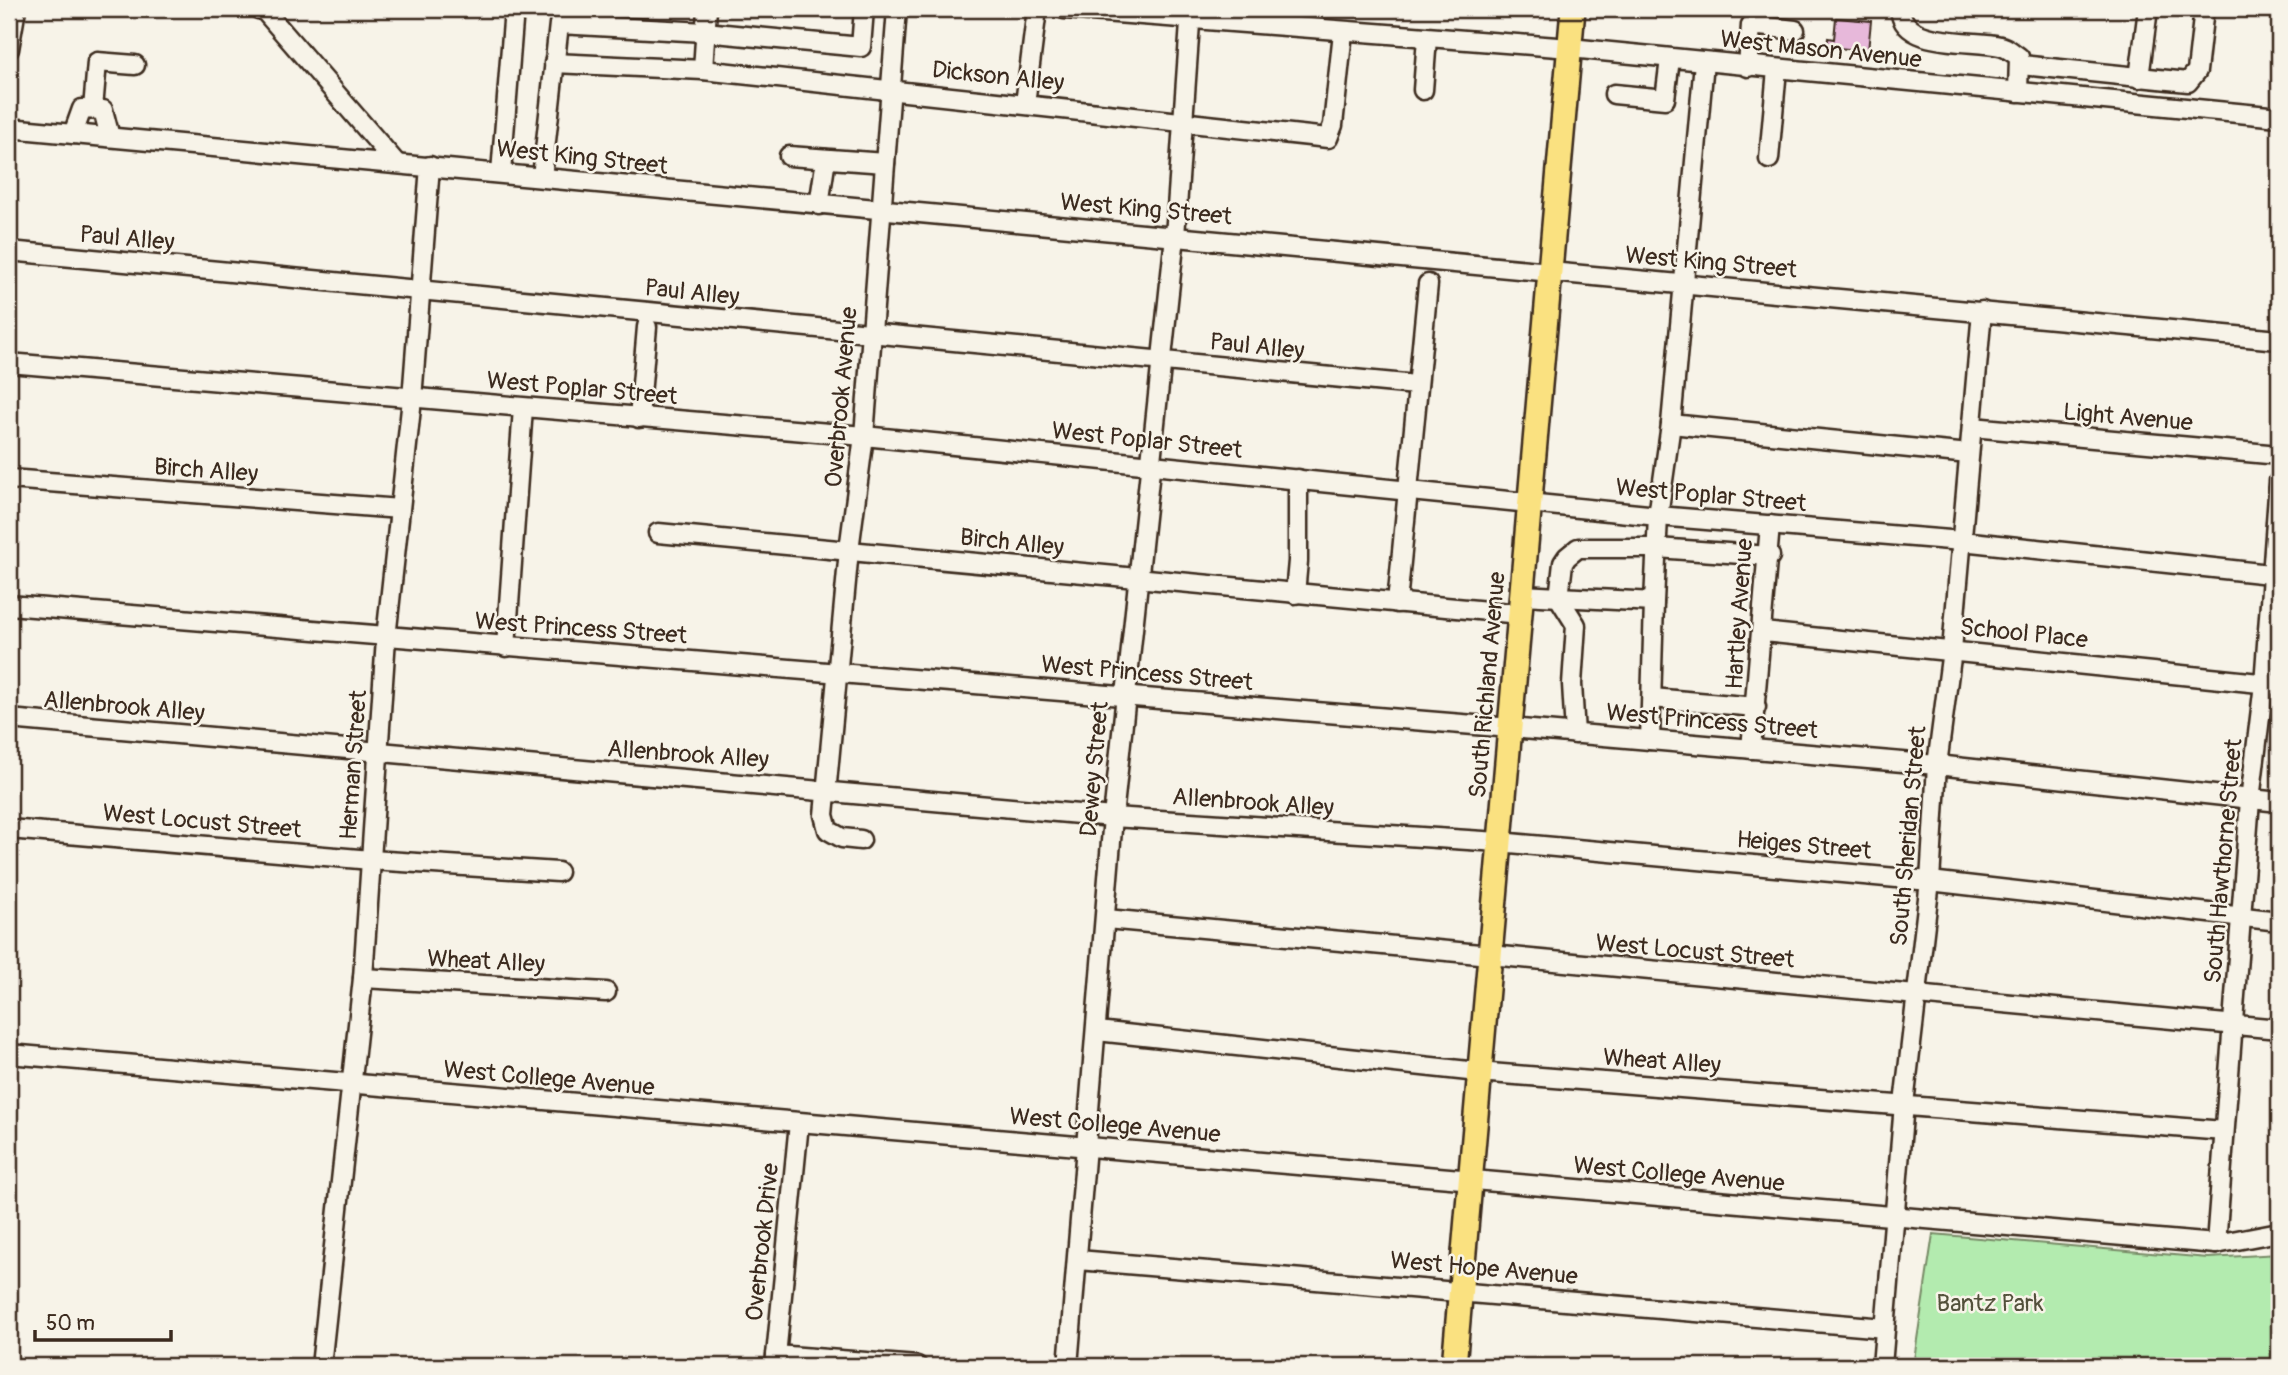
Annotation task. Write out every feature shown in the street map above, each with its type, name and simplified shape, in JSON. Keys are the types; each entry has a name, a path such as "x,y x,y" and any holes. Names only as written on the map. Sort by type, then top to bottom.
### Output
{"main road":[{"name":"South Richland Avenue","path":"1454,1366 1573,9"}],"street":[{"path":"9,49 16,9"},
{"path":"259,9 264,9 396,163"},
{"path":"502,173 514,9"},
{"path":"703,70 707,9"},
{"path":"542,177 559,16 861,47 864,9"},
{"name":"Overbrook Avenue","path":"861,840 842,838 828,830 824,815 825,789 849,550 864,436 897,9"},
{"path":"1026,104 1037,9"},
{"name":"West Mason Avenue","path":"1064,9 1191,14 1343,32 1570,48 2279,117"},
{"path":"1900,9 1907,27 1928,38 2002,46 2019,57 2021,65 2018,92"},
{"path":"2140,78 2148,9"},
{"path":"2021,65 2188,82 2193,79 2199,61 2204,9"},
{"name":"Dewey Street","path":"1068,1366 1114,817 1175,236 1191,14"},
{"path":"1748,66 1751,25 1795,30"},
{"name":"Dickson Alley","path":"554,63 703,70 1328,138 1333,125 1343,32"},
{"path":"1423,90 1427,38"},
{"path":"1615,94 1665,99 1670,59"},
{"path":"93,109 97,62 135,65"},
{"path":"1650,740 1658,516 1671,424 1704,62"},
{"path":"1769,159 1777,69"},
{"path":"73,134 82,109 93,109 103,110 110,137"},
{"name":"West King Street","path":"9,128 2279,340"},
{"path":"789,156 885,163"},
{"path":"819,205 826,159"},
{"name":"Herman Street","path":"321,1366 336,1254 363,978 386,638 412,399 430,166"},
{"name":"Paul Alley","path":"9,251 1370,383 1416,385"},
{"path":"1428,284 1416,385 1397,603 1521,604 1559,598 1654,602"},
{"name":"South Sheridan Street","path":"1882,1366 1904,1104 1930,881 1937,765 1952,650 1982,311"},
{"path":"639,418 647,327"},
{"name":"West Poplar Street","path":"9,363 864,436 1658,516 1962,541 2276,574"},
{"path":"506,647 523,408"},
{"path":"1671,424 1969,453"},
{"name":"Light Avenue","path":"1972,427 2279,455"},
{"name":"Birch Alley","path":"9,479 400,509"},
{"path":"1294,594 1298,561 1298,479"},
{"name":"South Hawthorne Street","path":"2216,1244 2250,800 2272,685 2279,481"},
{"name":"Hartley Avenue","path":"1751,749 1770,556 1770,525"},
{"name":"Birch Alley","path":"658,533 1397,603"},
{"path":"1575,734 1572,684 1576,625 1559,598 1563,563 1578,548 1657,548 1770,556"},
{"name":"West Princess Street","path":"9,605 1650,740 1937,765 2279,802"},
{"name":"School Place","path":"1763,632 2272,685"},
{"path":"1652,698 1756,707"},
{"name":"Allenbrook Alley","path":"9,719 378,754 825,789 1114,817 1364,834"},
{"name":"West Locust Street","path":"9,829 371,860 558,872"},
{"name":"Heiges Street","path":"1364,834 1499,842 1930,881 2279,921"},
{"name":"West Locust Street","path":"1107,919 2279,1029"},
{"name":"Wheat Alley","path":"363,978 606,992"},
{"name":"Wheat Alley","path":"1097,1031 1478,1072 2224,1131"},
{"name":"West College Avenue","path":"9,1054 2216,1244 2279,1232"},
{"name":"Overbrook Drive","path":"776,1361 799,1123"},
{"name":"West Hope Avenue","path":"1078,1260 1885,1328"},
{"path":"776,1361 917,1366"}],"green space":[{"name":"Bantz Park","path":"1933,1234 2208,1258 2279,1254 2279,1366 1913,1366"}],"building":[{"path":"645,9 686,9 685,12"},
{"path":"1836,18 1871,21 1868,51 1827,47 1828,38 1834,39"}]}
